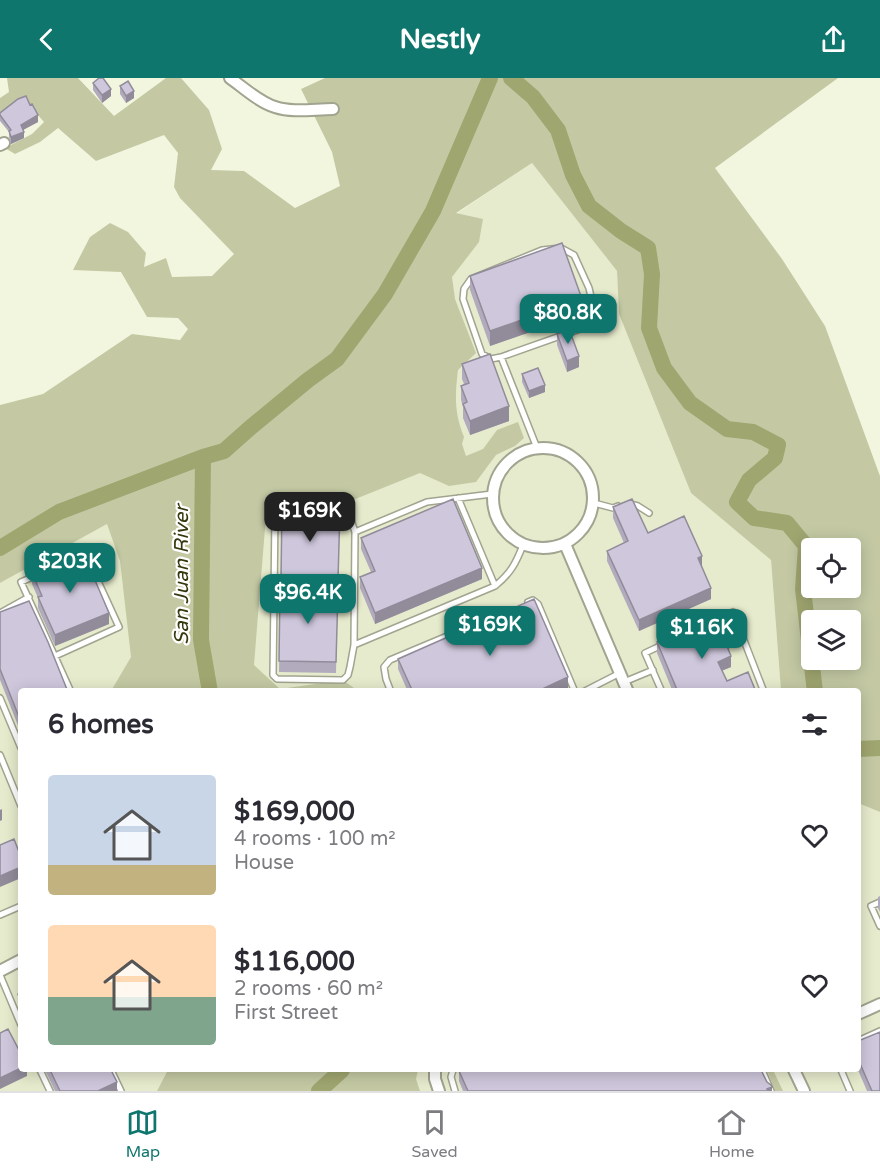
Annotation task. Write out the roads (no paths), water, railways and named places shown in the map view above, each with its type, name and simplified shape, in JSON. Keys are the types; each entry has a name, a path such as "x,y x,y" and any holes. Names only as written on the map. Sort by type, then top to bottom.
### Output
{"street":[{"path":"230,78 273,106 287,110 333,109"},
{"path":"537,448 555,449 572,456 585,469 592,485 594,503 585,527 565,544 544,549 524,545 506,533 495,515 492,494 499,472 515,456 537,448"},
{"path":"565,544 624,682"},
{"path":"0,973 18,962"},
{"path":"861,1013 880,1004"},
{"path":"435,1072 439,1091"},
{"path":"795,1072 804,1091"}],"lane":[{"path":"561,248 574,255 589,288 594,310 592,321 583,328 501,357 491,359 482,354 463,299 464,289 471,279 542,250 561,248"},
{"path":"501,357 537,448"},
{"path":"355,532 427,502 492,494"},
{"path":"458,498 495,586"},
{"path":"594,503 613,508 627,504 638,506 649,513"},
{"path":"280,510 345,512 355,532 354,645 348,675 343,680 277,679 273,675 275,515 280,510"},
{"path":"354,645 495,586 515,565 524,545"},
{"path":"55,656 119,627 85,553 74,558"},
{"path":"42,572 21,582 69,688"},
{"path":"274,595 286,595"},
{"path":"331,596 354,596"},
{"path":"0,613 29,597"},
{"path":"522,605 533,600 538,604 573,688"},
{"path":"704,625 733,612 762,688"},
{"path":"390,688 384,667 390,660 500,614"},
{"path":"660,688 645,653 664,644"},
{"path":"599,688 624,682 653,670"},
{"path":"0,698 18,737"},
{"path":"0,755 18,799"},
{"path":"880,902 871,906 880,926"},
{"path":"0,915 18,907"},
{"path":"0,973 18,1015"},
{"path":"861,1040 880,1031"},
{"path":"41,1072 50,1091"},
{"path":"112,1072 121,1091"},
{"path":"452,1072 451,1077 455,1091"},
{"path":"763,1072 771,1091"},
{"path":"842,1072 849,1091"}],"waterway":[{"path":"0,548 59,512 224,451 308,380 337,359 385,294 433,211 490,78"},
{"path":"511,78 533,97 558,130 573,175 589,206 621,231 648,248 652,274 649,328 664,368 690,403 727,429 753,432 778,445 775,458 749,480 737,502 754,518 787,523 806,546 803,589 815,688"},
{"name":"San Juan River","path":"203,457 201,640 209,688"},
{"path":"861,749 880,748"},
{"name":"San Juan River","path":"319,1091 340,1072"}]}
